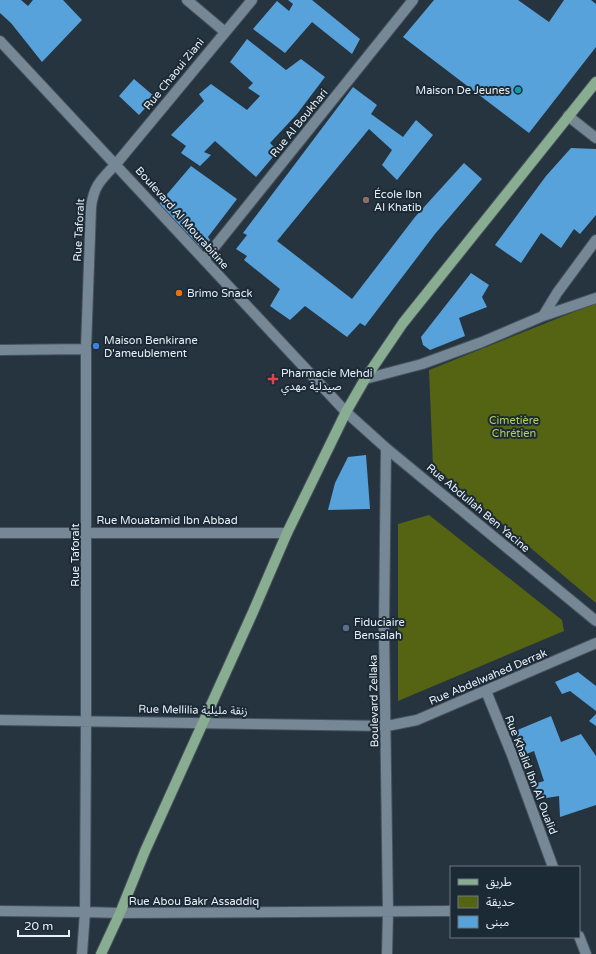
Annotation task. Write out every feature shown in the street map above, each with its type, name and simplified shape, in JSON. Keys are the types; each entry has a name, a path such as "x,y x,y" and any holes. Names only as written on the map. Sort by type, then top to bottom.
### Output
{"main road":[{"path":"101,954 120,914 145,851 287,533 346,412 365,379 403,323 596,82"}],"street":[{"path":"187,0 225,32"},
{"name":"Rue Chaoui Ziani","path":"116,164 252,0"},
{"name":"Rue Al Boukhari","path":"204,260 413,0"},
{"name":"Boulevard Al Mourabitine","path":"0,41 346,412"},
{"path":"568,116 596,138"},
{"name":"Rue Taforalt","path":"82,954 85,912 87,532 86,349 90,208 92,196 96,186 116,164"},
{"path":"543,316 557,293 596,240"},
{"path":"365,379 422,364 482,342 543,316 596,298"},
{"path":"0,350 86,349"},
{"name":"Rue Abdullah Ben Yacine","path":"346,412 386,448 596,621"},
{"name":"Boulevard Zellaka","path":"386,448 384,629 387,726 387,954"},
{"name":"Rue Mouatamid Ibn Abbad","path":"0,533 287,533"},
{"name":"Rue Abdelwahed Derrak","path":"387,726 417,720 596,643"},
{"name":"Rue Khalid Ibn Al Oualid","path":"486,691 512,755 553,866"},
{"name":"Rue Mellilia زنقة مليلية","path":"0,720 387,726"},
{"name":"Rue Abou Bakr Assaddiq","path":"0,911 120,914 450,911"},
{"path":"580,938 586,954"}],"green space":[{"name":"Cimetière Chrétien","path":"596,303 596,603 433,466 429,370"},
{"path":"429,515 562,620 564,631 398,701 398,524"}],"building":[{"path":"0,0 21,0 28,6 33,0 63,0 82,20 42,62 11,23 0,13"},
{"path":"288,0 312,0 360,39 352,54 312,22 285,53 253,29 277,1 289,11 293,4"},
{"name":"Maison De Jeunes","path":"434,0 518,0 549,22 564,0 591,0 596,4 596,47 529,133 403,37"},
{"path":"247,39 286,70 301,59 325,77 297,114 270,143 278,151 256,177 215,141 204,152 211,155 200,166 181,153 186,146 171,135 204,101 199,94 211,84 247,110 260,96 248,88 253,83 230,62"},
{"path":"134,79 155,97 139,115 119,96"},
{"path":"353,87 377,105 371,114 403,137 416,120 433,135 397,180 382,165 392,150 369,129 277,241 352,299 415,217 464,163 482,179 435,234 365,326 360,323 347,337 305,306 290,320 270,306 280,289 244,260 247,256 236,249 247,235 243,233"},
{"path":"571,148 596,149 596,215 580,234 574,229 561,248 541,233 521,263 495,245 546,176"},
{"path":"191,166 237,199 208,237 210,240 201,251 157,206"},
{"path":"471,273 489,285 482,297 487,307 459,318 465,336 430,350 423,345 421,337"},
{"path":"366,455 370,509 328,510 335,483 348,457"},
{"path":"578,672 596,686 596,711 570,691 562,694 555,682"},
{"path":"596,714 596,726 589,721"},
{"path":"551,716 561,742 581,734 596,756 596,805 560,817 559,796 540,799 534,784 544,781 534,751 524,755 515,731"}],"place":[{"name":"Maison De Jeunes","path":"518,90"},
{"name":"École Ibn Al Khatib","path":"366,200"},
{"name":"Brimo Snack","path":"179,293"},
{"name":"Maison Benkirane D'ameublement","path":"96,346"},
{"name":"Pharmacie Mehdi صيدلية مهدي","path":"273,379"},
{"name":"Fiduciaire Bensalah","path":"346,628"}]}
